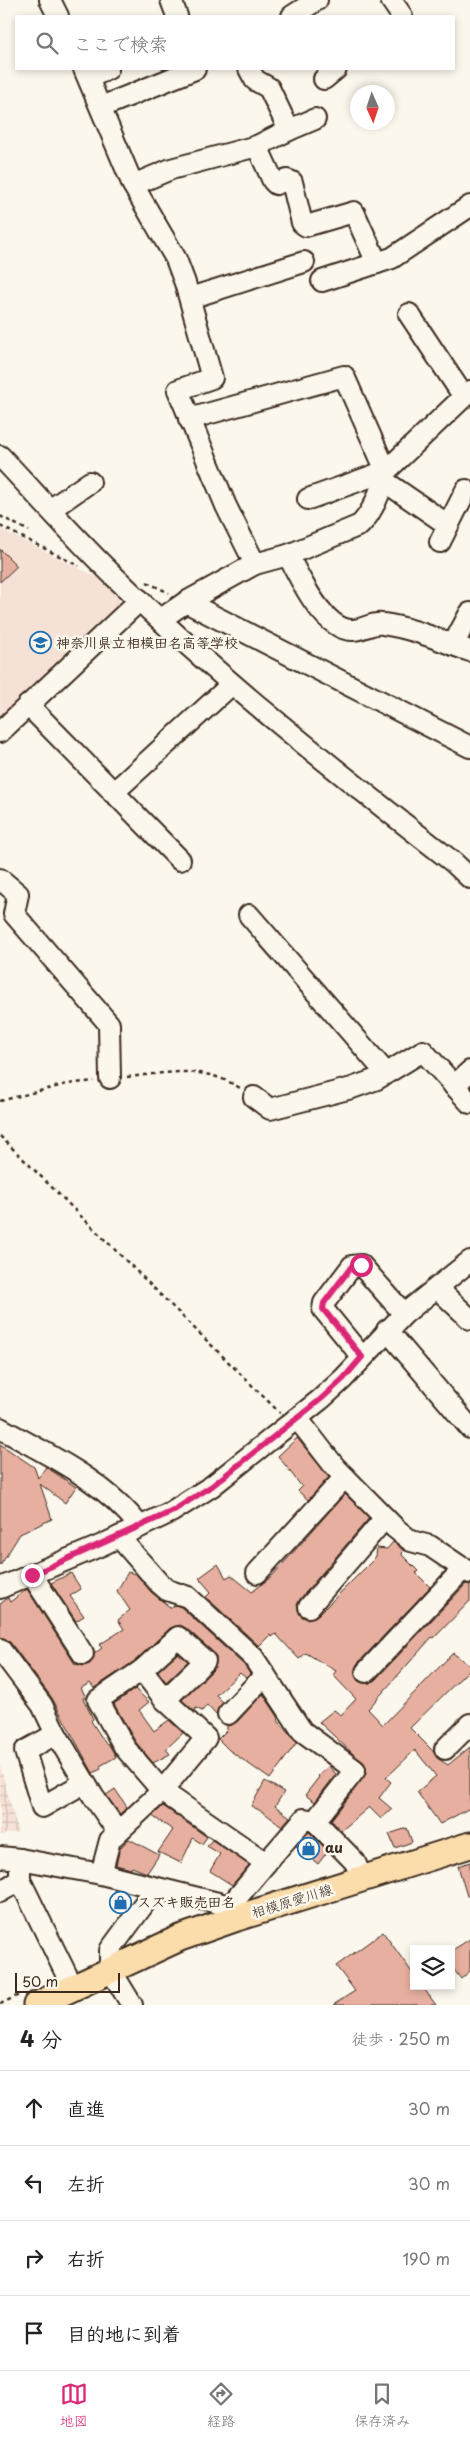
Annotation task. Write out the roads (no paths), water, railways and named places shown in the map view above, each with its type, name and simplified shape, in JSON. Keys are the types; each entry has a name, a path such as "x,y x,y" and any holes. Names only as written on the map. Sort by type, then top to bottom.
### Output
{"main road":[{"name":"相模原愛川線","path":"36,2005 234,1912 362,1879 470,1845"}],"street":[{"path":"50,0 58,15"},
{"path":"172,0 177,15"},
{"path":"294,15 317,0"},
{"path":"391,0 401,15"},
{"path":"103,70 87,73 133,185 176,259 190,298 212,378 178,390 226,506 255,564"},
{"path":"101,107 193,70"},
{"path":"250,70 255,80 269,88 289,130"},
{"path":"133,185 171,169 257,146 314,119"},
{"path":"257,146 272,181 276,184 287,180 292,182 302,224 306,226 354,212 377,263"},
{"path":"322,281 392,258 470,206"},
{"path":"190,298 304,262"},
{"path":"161,619 186,602 255,564 288,555 360,525 367,518 385,476 467,394 410,314"},
{"path":"189,419 344,376 385,476 444,533 466,490"},
{"path":"0,456 116,579 232,684 293,736 453,862 470,878"},
{"path":"308,499 385,476"},
{"path":"51,509 90,482"},
{"path":"288,555 304,586 328,618 342,629 354,630 378,623 403,627 461,648 470,613"},
{"path":"0,732 140,600"},
{"path":"186,602 470,747"},
{"path":"113,793 232,684"},
{"path":"28,705 180,860"},
{"path":"0,879 18,894 14,914 109,1024 110,1078"},
{"path":"249,915 386,1073"},
{"path":"254,1097 270,1109 352,1088 386,1073 423,1051 470,1103"},
{"path":"454,1086 470,1071"},
{"path":"0,1588 119,1537 171,1512 212,1486 294,1421 343,1379 404,1314 470,1262"},
{"path":"362,1357 323,1309 324,1303 352,1266 361,1265 404,1314"},
{"path":"437,1288 470,1319"},
{"path":"387,1330 470,1428"},
{"path":"294,1421 345,1477 385,1518 411,1541 430,1546 467,1570 366,1672"},
{"path":"0,1428 105,1490 128,1511 140,1526"},
{"path":"257,1573 345,1477"},
{"path":"308,1607 385,1518"},
{"path":"119,1537 167,1590 188,1597 253,1657 302,1731 355,1770 315,1821"},
{"path":"32,1575 83,1654"},
{"path":"165,1700 205,1661 178,1637 142,1670 98,1700 125,1748 162,1791 266,1863"},
{"path":"0,1649 42,1705 84,1783 118,1832"},
{"path":"101,1874 110,1840 162,1791 206,1738 165,1700 142,1670"},
{"path":"228,1714 265,1676"},
{"path":"445,1749 470,1724"},
{"path":"56,1734 25,1751 42,1807 84,1783"},
{"path":"0,1857 101,1874 234,1912 266,1863 304,1819 315,1821 354,1862 362,1879"},
{"path":"20,1859 20,1880 73,1988"},
{"path":"0,1892 20,1880"},
{"path":"132,2005 110,1969 110,1950 155,1889"}],"place":[{"name":"神奈川県立相模田名高等学校","path":"40,643"},
{"name":"au","path":"309,1848"},
{"name":"スズキ販売田名","path":"121,1902"}]}
